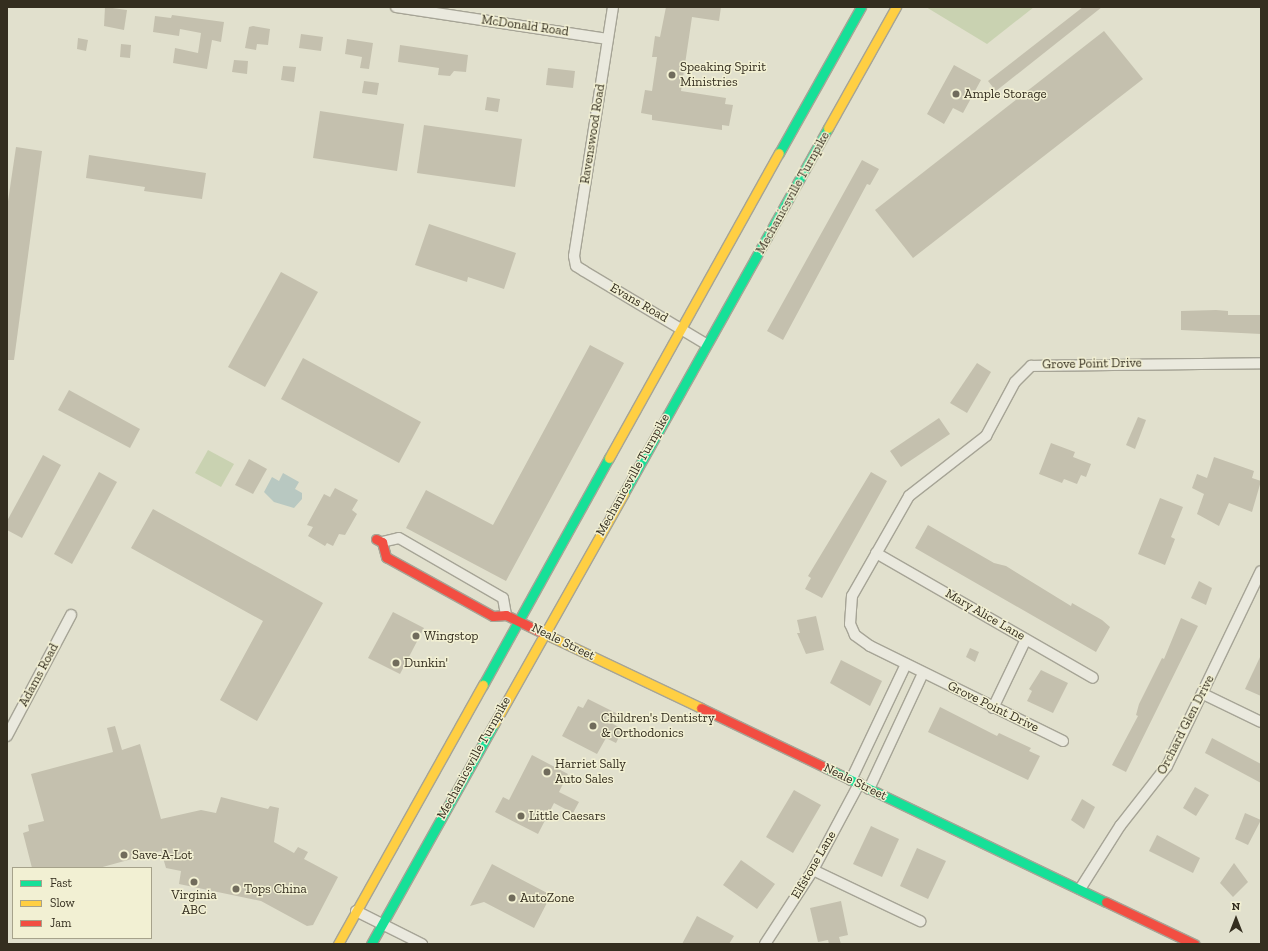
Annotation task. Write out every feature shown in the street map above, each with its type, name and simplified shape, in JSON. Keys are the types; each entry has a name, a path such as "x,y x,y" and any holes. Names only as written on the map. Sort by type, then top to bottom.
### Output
{"main road":[{"path":"338,944 516,620 861,7"},
{"name":"Mechanicsville Turnpike","path":"371,944 543,633 895,8"},
{"name":"Neale Street","path":"379,541 386,557 493,616 506,615 1194,944"}],"street":[{"name":"McDonald Road","path":"396,7 608,39"},
{"name":"Ravenswood Road","path":"575,260 613,7"},
{"name":"Evans Road","path":"575,260 584,271 706,344"},
{"name":"Grove Point Drive","path":"1063,741 993,708 870,646 855,635 850,624 852,596 909,496 986,436 1015,382 1031,366 1261,363"},
{"path":"379,541 399,538 504,598 506,615"},
{"name":"Mary Alice Lane","path":"876,553 1094,678"},
{"name":"Orchard Glen Drive","path":"1080,889 1120,826 1168,766 1261,571"},
{"name":"Adams Road","path":"7,736 71,615"},
{"path":"993,708 1026,639"},
{"path":"855,782 906,664"},
{"path":"869,789 923,673"},
{"path":"1203,694 1261,722"},
{"name":"Elfstone Lane","path":"765,944 813,870 855,782"},
{"path":"813,870 920,921"},
{"path":"356,911 422,944"}],"green space":[{"path":"926,7 1034,7 987,44"},
{"path":"208,450 234,464 221,487 195,473"}],"shaded area":[{"path":"283,473 299,482 295,489 302,493 302,499 294,508 274,502 264,492 272,477 279,481"}],"building":[{"path":"105,7 127,10 124,30 104,26"},
{"name":"Speaking Spirit Ministries","path":"666,7 721,7 719,21 692,17 681,91 726,98 725,104 733,105 729,126 722,125 722,130 652,120 652,115 641,113 645,90 652,91 657,57 652,57 655,36 660,37"},
{"path":"1083,7 1102,7 996,91 988,81"},
{"path":"172,15 224,22 221,42 212,40 207,69 173,63 175,48 198,53 201,33 180,29 179,36 153,32 155,16 171,18"},
{"path":"253,26 270,29 268,45 257,44 256,50 245,48 249,27"},
{"path":"1104,31 1143,79 913,258 875,210"},
{"path":"301,34 323,37 321,51 299,48"},
{"path":"78,38 88,40 86,51 77,49"},
{"path":"347,39 373,43 369,69 360,68 362,57 345,54"},
{"path":"121,44 131,45 130,58 120,57"},
{"path":"400,45 468,55 466,72 454,71 450,76 438,75 439,68 398,62"},
{"path":"234,60 248,61 247,74 232,72"},
{"name":"Ample Storage","path":"954,65 981,80 963,113 953,108 944,124 927,114"},
{"path":"283,66 296,67 294,82 281,80"},
{"path":"548,68 575,71 573,88 546,85"},
{"path":"364,81 379,83 377,95 362,93"},
{"path":"487,97 500,99 498,112 485,110"},
{"path":"320,111 404,124 397,171 313,158"},
{"path":"424,125 522,139 515,187 417,173"},
{"path":"16,147 42,151 14,360 7,360 7,208"},
{"path":"89,155 206,173 202,199 144,191 145,187 86,178"},
{"path":"862,160 879,169 870,185 867,184 783,340 767,331"},
{"path":"429,224 516,253 504,289 468,277 467,282 415,265"},
{"path":"281,272 318,292 265,387 228,367"},
{"path":"1181,311 1228,311 1228,315 1261,315 1261,334 1181,330"},
{"path":"590,345 624,363 506,581 406,528 426,490 493,525"},
{"path":"303,358 421,422 399,463 281,399"},
{"path":"977,363 991,372 967,413 950,403"},
{"path":"69,390 140,429 130,448 58,410"},
{"path":"1138,417 1146,420 1135,449 1126,445"},
{"path":"939,418 950,434 901,467 890,451"},
{"path":"1051,443 1075,452 1073,457 1091,464 1086,477 1081,475 1077,484 1064,479 1062,483 1039,474"},
{"path":"43,455 61,465 22,538 7,530 7,521"},
{"path":"1214,457 1254,471 1252,478 1261,481 1252,512 1229,503 1219,526 1197,514 1204,494 1192,488 1197,474 1207,478"},
{"path":"249,459 267,469 253,494 235,485"},
{"path":"99,472 117,482 72,564 54,554"},
{"path":"871,472 887,481 822,598 805,589 811,578 808,576"},
{"path":"335,488 358,500 352,510 357,514 345,535 339,534 333,546 327,543 325,546 308,536 313,527 307,525 324,494 330,497"},
{"path":"1160,498 1183,507 1171,537 1175,539 1165,565 1138,554"},
{"path":"153,509 323,603 257,721 220,700 263,621 131,548"},
{"path":"928,525 994,563 1006,566 1071,606 1072,603 1102,620 1110,627 1096,652 915,548"},
{"path":"1199,581 1212,588 1206,605 1191,598"},
{"path":"393,612 424,628 400,674 368,658"},
{"path":"816,616 824,650 806,654 797,633 800,633 797,620"},
{"path":"1181,618 1198,626 1126,772 1112,765 1138,716 1136,715 1139,704 1162,658 1164,659"},
{"path":"970,648 979,652 975,662 966,657"},
{"path":"1261,655 1261,696 1245,689"},
{"path":"841,660 882,681 870,706 830,683"},
{"path":"1041,670 1068,683 1053,713 1027,701 1032,691 1029,689"},
{"name":"Children's Dentistry & Orthodonics","path":"588,699 618,714 613,724 623,729 616,743 606,738 597,754 562,736 578,706 583,708"},
{"path":"940,707 997,736 999,733 1031,748 1029,751 1040,756 1028,780 928,732"},
{"path":"115,726 122,750 140,744 161,819 201,810 216,813 221,797 268,809 270,806 279,808 274,842 294,853 298,847 308,852 304,859 338,877 313,925 307,926 261,901 179,884 181,871 166,868 161,851 103,867 32,867 23,833 29,831 28,825 44,821 31,774 113,752 107,728"},
{"path":"1212,738 1261,764 1261,783 1205,753"},
{"path":"532,755 568,774 559,792 579,802 573,813 554,803 538,834 495,812 503,797 509,800"},
{"path":"1195,787 1209,795 1196,816 1183,808"},
{"path":"794,790 821,805 793,853 766,837"},
{"path":"1082,799 1095,807 1084,829 1071,820"},
{"path":"1245,813 1261,820 1248,845 1235,839"},
{"path":"871,826 899,839 882,877 853,864"},
{"path":"1157,835 1200,858 1193,873 1149,851"},
{"path":"917,848 946,861 928,899 900,886"},
{"path":"741,860 775,884 757,909 723,885"},
{"path":"1234,863 1248,882 1233,897 1220,883"},
{"name":"AutoZone","path":"492,864 551,895 534,928 484,902 470,906"},
{"path":"841,901 848,935 839,937 841,944 829,944 828,940 818,942 810,908"},
{"path":"697,916 734,936 729,944 682,944"}],"traffic: fast":[{"path":"779,153 861,7"},
{"path":"624,493 828,128"},
{"path":"483,685 609,458"},
{"path":"371,944 494,724"},
{"path":"826,768 1106,902"}],"traffic: slow":[{"path":"828,128 896,7"},
{"path":"609,458 779,153"},
{"path":"494,724 624,493"},
{"path":"541,632 701,708"},
{"path":"338,944 483,685"}],"traffic: jam":[{"path":"376,539 382,542 386,557 493,616 506,615 541,632"},
{"path":"701,708 826,768"},
{"path":"1106,902 1194,944"}],"place":[{"name":"Speaking Spirit Ministries","path":"672,75"},
{"name":"Ample Storage","path":"956,94"},
{"name":"Wingstop","path":"416,636"},
{"name":"Dunkin'","path":"396,663"},
{"name":"Children's Dentistry & Orthodonics","path":"593,726"},
{"name":"Harriet Sally Auto Sales","path":"547,772"},
{"name":"Little Caesars","path":"521,816"},
{"name":"Save-A-Lot","path":"124,855"},
{"name":"Virginia ABC","path":"194,882"},
{"name":"Tops China","path":"236,889"},
{"name":"AutoZone","path":"512,898"}]}
